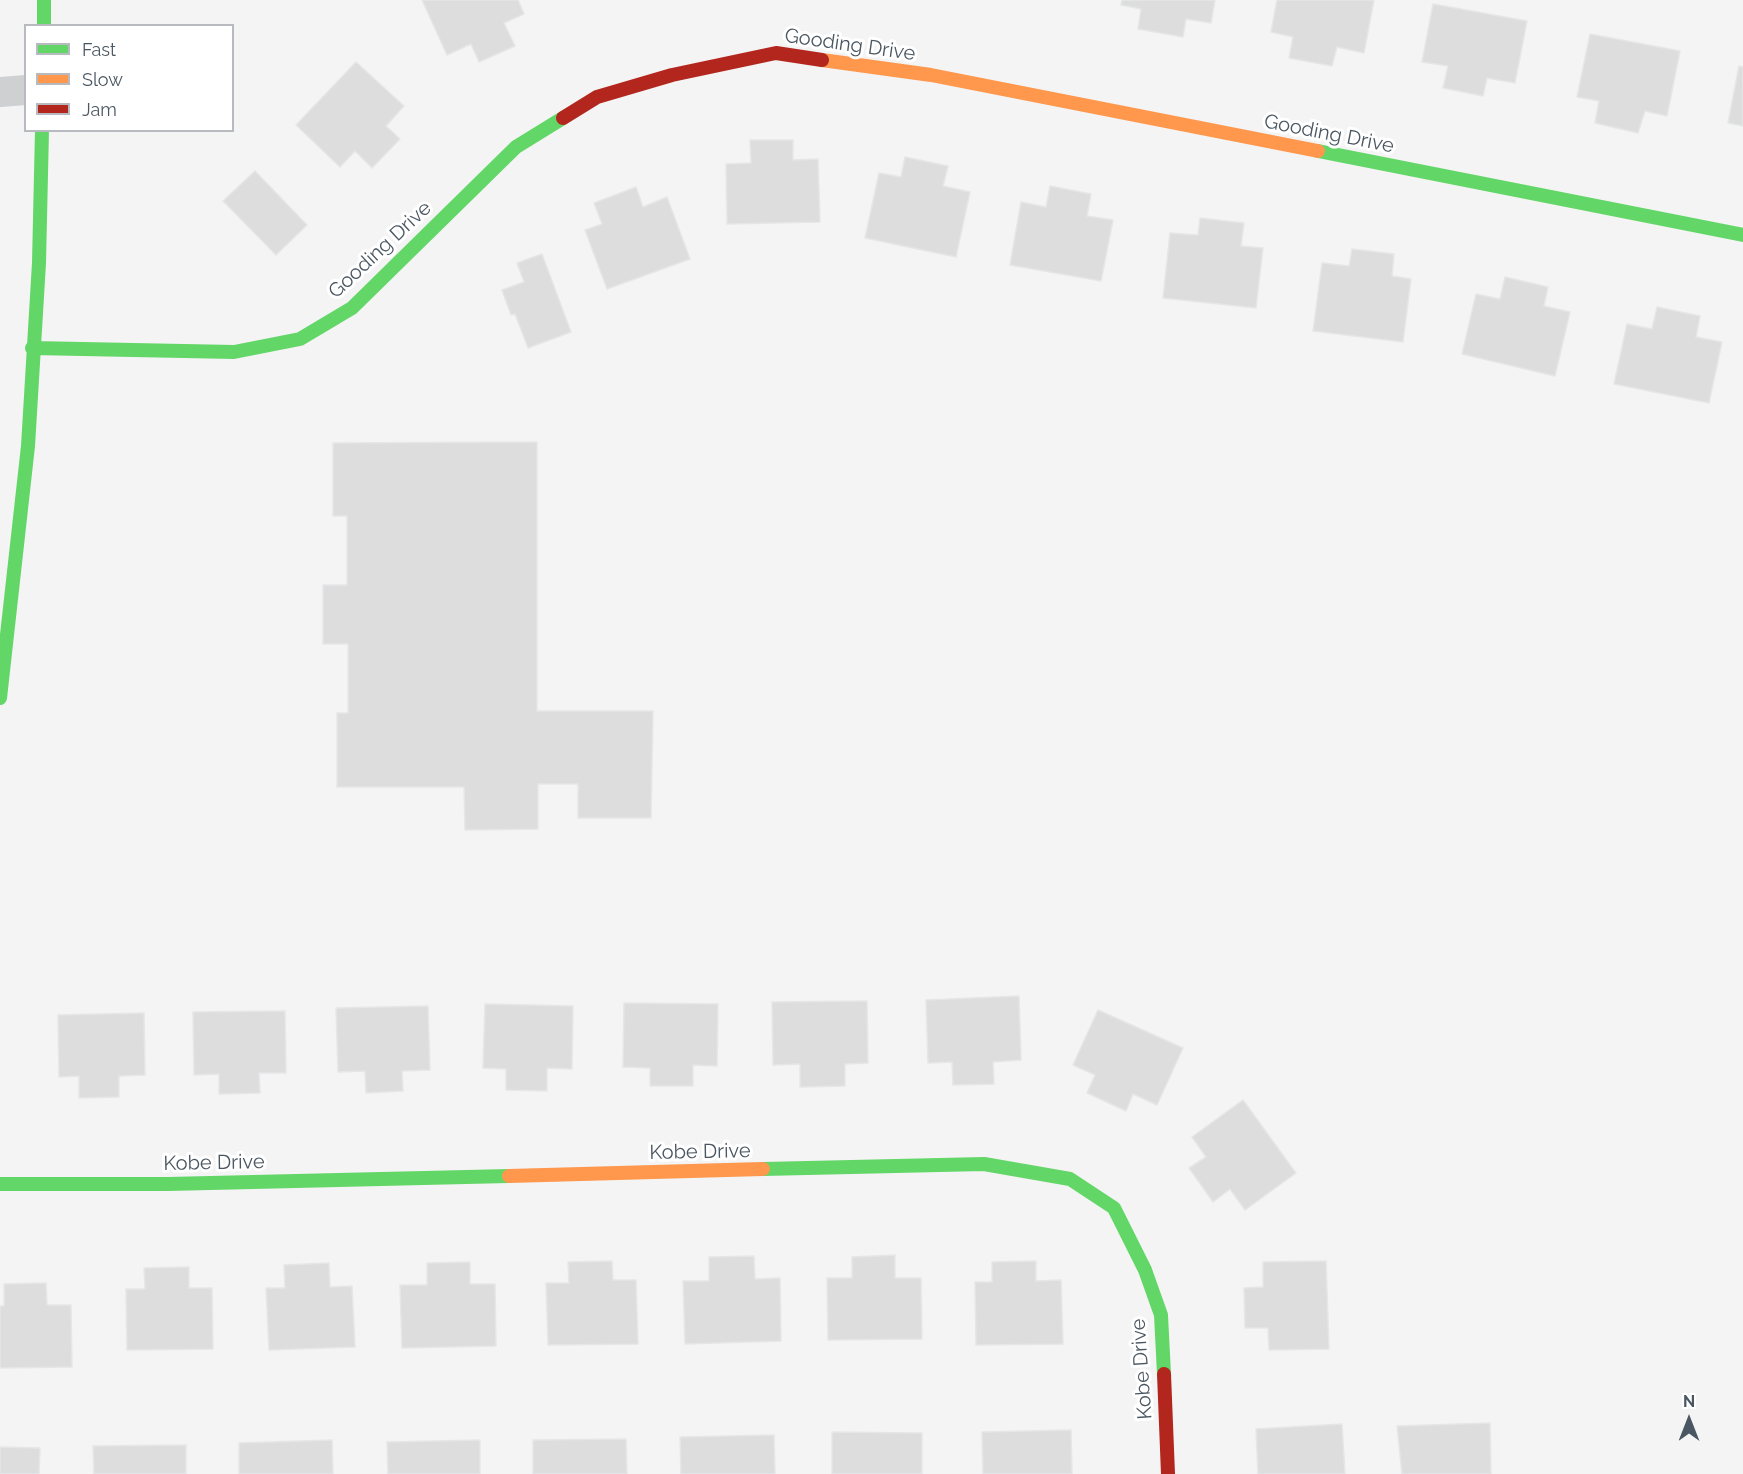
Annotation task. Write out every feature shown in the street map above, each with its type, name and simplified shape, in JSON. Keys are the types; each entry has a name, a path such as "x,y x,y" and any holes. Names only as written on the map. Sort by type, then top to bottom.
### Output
{"street":[{"path":"44,0 44,24"},
{"name":"Gooding Drive","path":"32,348 234,352 300,339 352,308 516,147 597,97 672,75 776,53 931,75 1743,235"},
{"path":"0,92 24,90"},
{"path":"0,698 21,521 39,263 42,132"},
{"name":"Kobe Drive","path":"0,1184 168,1184 984,1164 1070,1179 1114,1208 1145,1270 1161,1315 1168,1474"}],"building":[{"path":"422,0 518,0 524,14 504,23 515,46 479,62 471,44 447,55"},
{"path":"1122,0 1215,0 1211,23 1186,19 1183,37 1138,29 1141,9 1121,5"},
{"path":"1277,0 1374,0 1364,53 1337,47 1332,66 1289,58 1293,37 1271,32"},
{"path":"1433,4 1527,21 1515,83 1487,78 1483,96 1443,88 1448,66 1422,62"},
{"path":"1590,34 1680,51 1667,116 1645,111 1638,133 1595,123 1599,101 1577,97"},
{"path":"356,62 404,106 386,126 400,139 372,168 355,151 340,167 296,125"},
{"path":"1739,66 1743,67 1743,126 1728,123"},
{"path":"750,140 793,140 793,160 818,159 820,222 727,224 726,164 751,163"},
{"path":"905,157 948,166 943,186 970,192 956,257 865,238 879,173 901,177"},
{"path":"255,171 307,225 276,255 223,201"},
{"path":"1050,186 1091,194 1087,216 1113,220 1101,281 1010,265 1021,202 1046,207"},
{"path":"636,187 643,207 667,197 690,259 607,289 585,230 602,224 594,203"},
{"path":"1200,218 1244,223 1241,246 1263,248 1256,308 1163,298 1170,233 1198,235"},
{"path":"1352,249 1394,254 1392,276 1411,279 1403,342 1313,331 1322,263 1349,266"},
{"path":"542,254 571,332 528,348 515,314 511,315 502,290 524,282 517,263"},
{"path":"1505,277 1548,287 1544,306 1570,312 1555,376 1462,354 1476,294 1500,299"},
{"path":"1657,307 1700,316 1696,337 1722,342 1709,403 1614,384 1627,324 1652,329"},
{"path":"537,442 537,711 653,711 651,818 578,818 578,784 538,784 538,829 465,830 464,787 337,787 337,713 348,713 348,644 323,644 323,585 347,585 347,516 333,516 333,443"},
{"path":"1019,996 1021,1060 993,1062 994,1084 953,1085 952,1062 928,1063 926,1000"},
{"path":"867,1001 868,1063 845,1064 845,1086 800,1087 800,1064 773,1065 772,1002"},
{"path":"624,1003 718,1004 717,1066 693,1065 693,1086 650,1086 650,1068 623,1067"},
{"path":"485,1004 573,1006 572,1069 547,1068 547,1091 506,1090 506,1069 483,1068"},
{"path":"428,1006 430,1070 402,1071 403,1091 366,1093 365,1071 338,1072 336,1008"},
{"path":"1098,1010 1183,1048 1157,1105 1133,1094 1126,1111 1087,1093 1095,1075 1073,1065"},
{"path":"285,1011 286,1073 259,1073 260,1093 219,1094 219,1074 194,1075 193,1012"},
{"path":"144,1013 145,1075 119,1076 119,1097 79,1098 79,1076 59,1077 58,1015"},
{"path":"1243,1100 1296,1173 1245,1210 1230,1189 1213,1202 1189,1168 1206,1157 1192,1137"},
{"path":"895,1255 895,1278 921,1278 922,1339 828,1340 827,1278 852,1278 852,1257"},
{"path":"754,1256 755,1279 780,1278 781,1341 685,1344 683,1281 709,1281 709,1257"},
{"path":"612,1261 613,1280 636,1280 638,1344 548,1345 546,1283 569,1283 568,1262"},
{"path":"1036,1261 1036,1281 1061,1280 1063,1344 976,1345 975,1282 992,1282 992,1262"},
{"path":"1326,1261 1329,1349 1269,1350 1268,1328 1245,1328 1244,1288 1263,1287 1263,1262"},
{"path":"470,1262 470,1284 495,1284 496,1346 402,1348 400,1285 427,1285 427,1263"},
{"path":"329,1263 330,1287 352,1286 355,1347 269,1350 266,1288 285,1288 284,1265"},
{"path":"189,1267 189,1288 212,1288 213,1349 127,1350 126,1289 145,1289 144,1268"},
{"path":"46,1283 47,1305 71,1305 72,1367 0,1368 0,1306 4,1306 4,1284"},
{"path":"1490,1423 1491,1474 1402,1474 1397,1426"},
{"path":"1342,1424 1345,1474 1258,1474 1256,1429"},
{"path":"1071,1430 1072,1474 983,1474 982,1432"},
{"path":"832,1432 922,1433 922,1474 832,1474"},
{"path":"774,1435 775,1474 681,1474 680,1437"},
{"path":"626,1439 627,1474 533,1474 533,1440"},
{"path":"332,1440 333,1474 239,1474 239,1443"},
{"path":"480,1440 480,1474 388,1474 387,1442"},
{"path":"186,1445 186,1474 94,1474 93,1446"},
{"path":"0,1447 40,1448 39,1474 0,1474"}],"traffic: fast":[{"path":"44,0 44,24"},
{"path":"32,348 234,352 300,339 352,308 516,147 563,118"},
{"path":"0,698 28,446 39,263 42,132"},
{"path":"1318,151 1743,235"},
{"path":"763,1169 984,1164 1070,1179 1114,1208 1145,1270 1161,1315 1164,1374"},
{"path":"0,1184 168,1184 509,1176"}],"traffic: slow":[{"path":"822,60 931,75 1318,151"},
{"path":"509,1176 763,1169"}],"traffic: jam":[{"path":"563,118 597,97 672,75 776,53 822,60"},
{"path":"1164,1374 1168,1474"}]}
